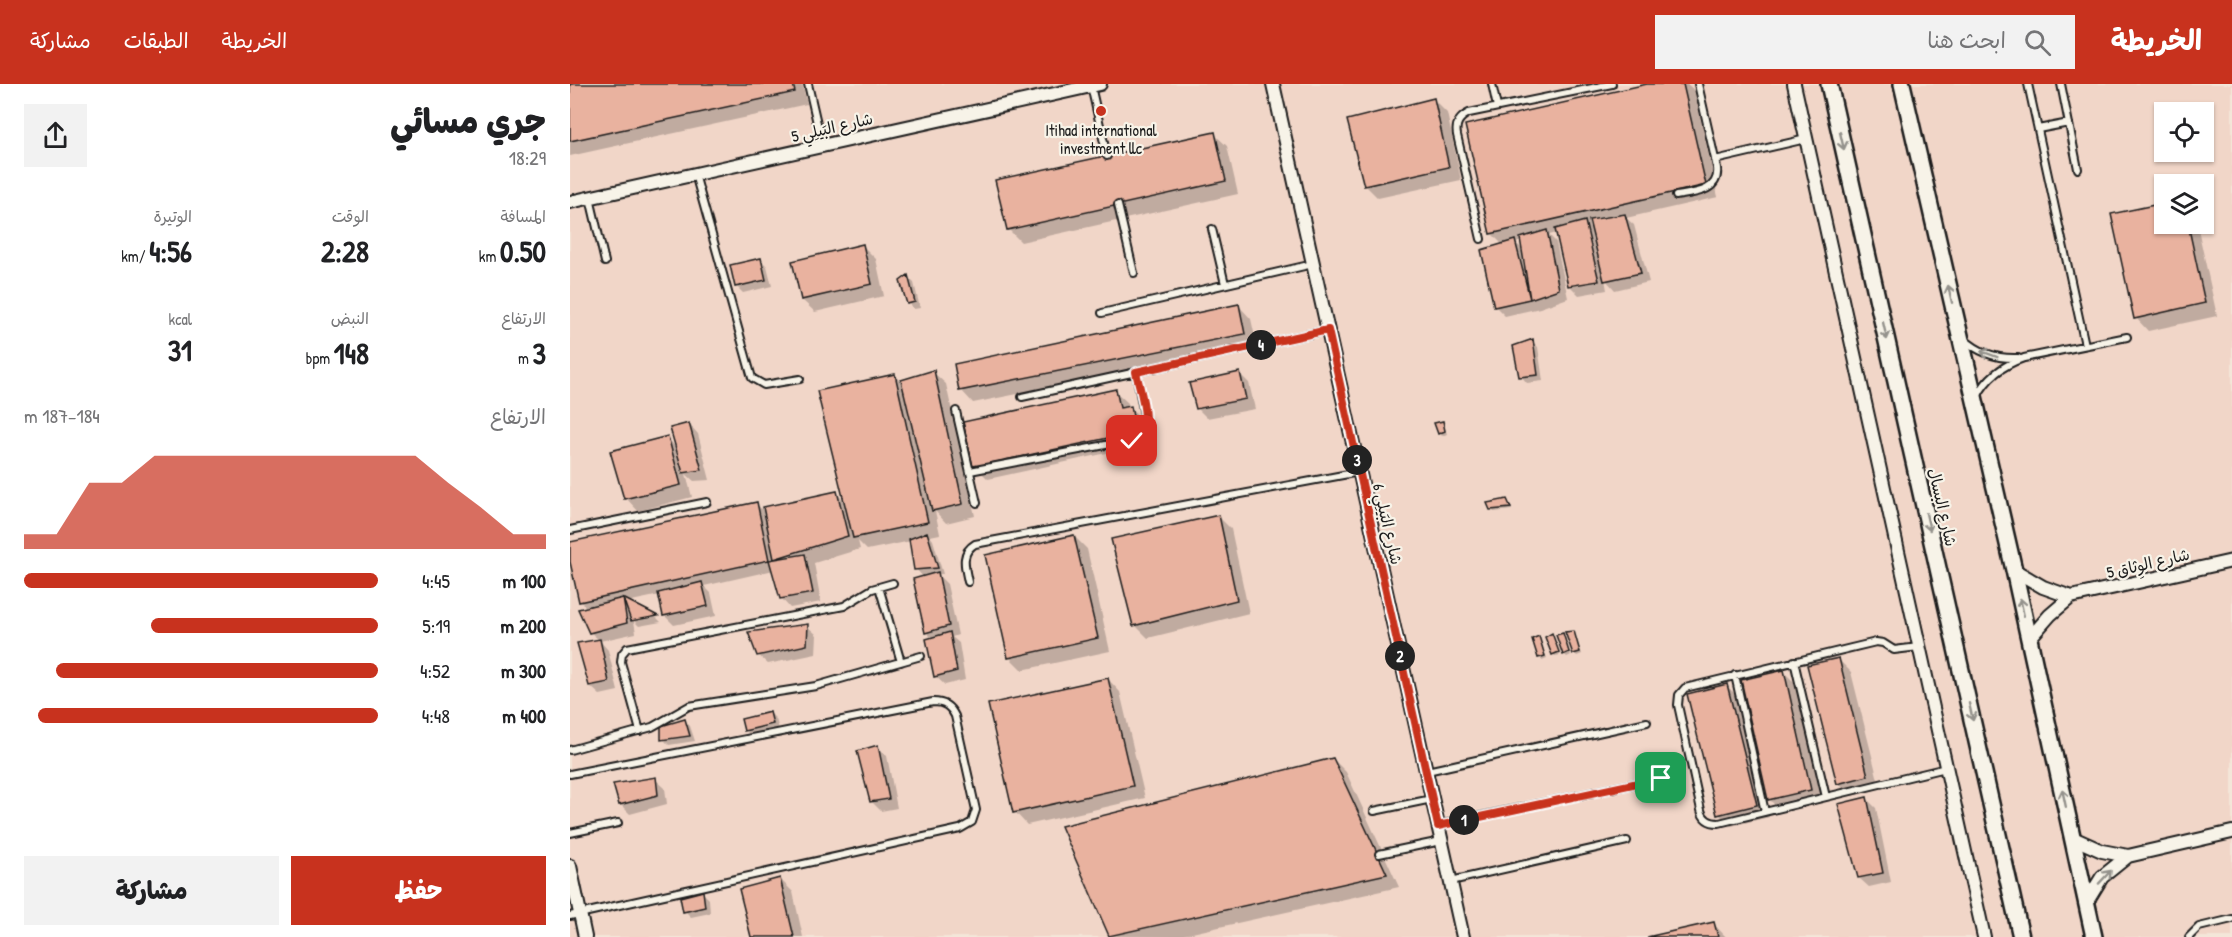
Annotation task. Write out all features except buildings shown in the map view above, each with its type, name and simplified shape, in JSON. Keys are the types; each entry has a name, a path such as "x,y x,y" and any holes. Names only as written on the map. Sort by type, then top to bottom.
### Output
{"street":[{"name":"شارع البَيلِي 6","path":"1273,84 1463,937"},
{"path":"1794,84 1984,937"},
{"name":"شارع البسال","path":"1830,84 2021,937"},
{"path":"1902,84 2014,570 2094,937"},
{"name":"شارع البَيلِي 5","path":"570,202 1096,85"},
{"name":"شارع الوِثاق 5","path":"2029,639 2050,615 2071,597 2232,561"},
{"path":"2014,570 2043,587 2071,597"},
{"path":"2073,838 2102,851 2128,855 2232,832"},
{"path":"2086,903 2102,877 2128,855"},
{"path":"570,867 575,915 585,937"}],"lane":[{"path":"808,84 822,146"},
{"path":"1492,84 1497,107"},
{"path":"1481,239 1456,130 1457,124 1464,116 1497,107 1612,84"},
{"path":"1676,196 1704,190 1714,184 1718,173 1698,84"},
{"path":"2028,84 2085,345"},
{"path":"2061,84 2078,169"},
{"path":"1096,85 1107,156"},
{"path":"2038,129 2069,123"},
{"path":"1715,160 1806,139"},
{"path":"695,174 752,378 764,385 800,379"},
{"path":"590,197 605,262"},
{"path":"1118,205 1134,273"},
{"path":"1212,230 1225,284"},
{"path":"1102,313 1313,264"},
{"path":"1022,398 1328,330"},
{"path":"1960,335 1986,353 2006,359 2024,358"},
{"path":"1975,400 1993,375 2008,364 2024,358 2127,337"},
{"path":"970,471 1137,439 1145,431 1146,425 1136,372"},
{"path":"956,411 977,503"},
{"path":"968,582 966,554 971,546 980,543 1359,472"},
{"path":"570,530 707,502"},
{"path":"639,731 621,662 622,654 627,648 844,606 865,592 893,583"},
{"path":"879,587 901,662"},
{"path":"1919,646 1894,650 1883,643 1876,642 1685,688 1679,695 1678,705 1701,810 1709,822 1719,823 1946,768"},
{"path":"570,750 652,727 689,706 816,686 921,656"},
{"path":"1794,661 1826,797"},
{"path":"1735,675 1765,812"},
{"path":"570,774 940,702 952,710 955,716 976,810 972,822 960,829 575,915"},
{"path":"1426,771 1647,722"},
{"path":"1438,826 1661,778"},
{"path":"1374,811 1432,799"},
{"path":"570,833 618,823"},
{"path":"1378,854 1441,841"},
{"path":"1450,881 1627,841"},
{"path":"2189,937 2199,927 2232,919"}],"shaded area":[{"path":"570,84 2232,84 2232,937 570,937"}],"place":[{"name":"Itihad international investment llc","path":"1101,111"}],"route":[{"path":"1132,441 1142,436 1146,425 1136,372 1328,330 1438,826 1661,778"}]}
